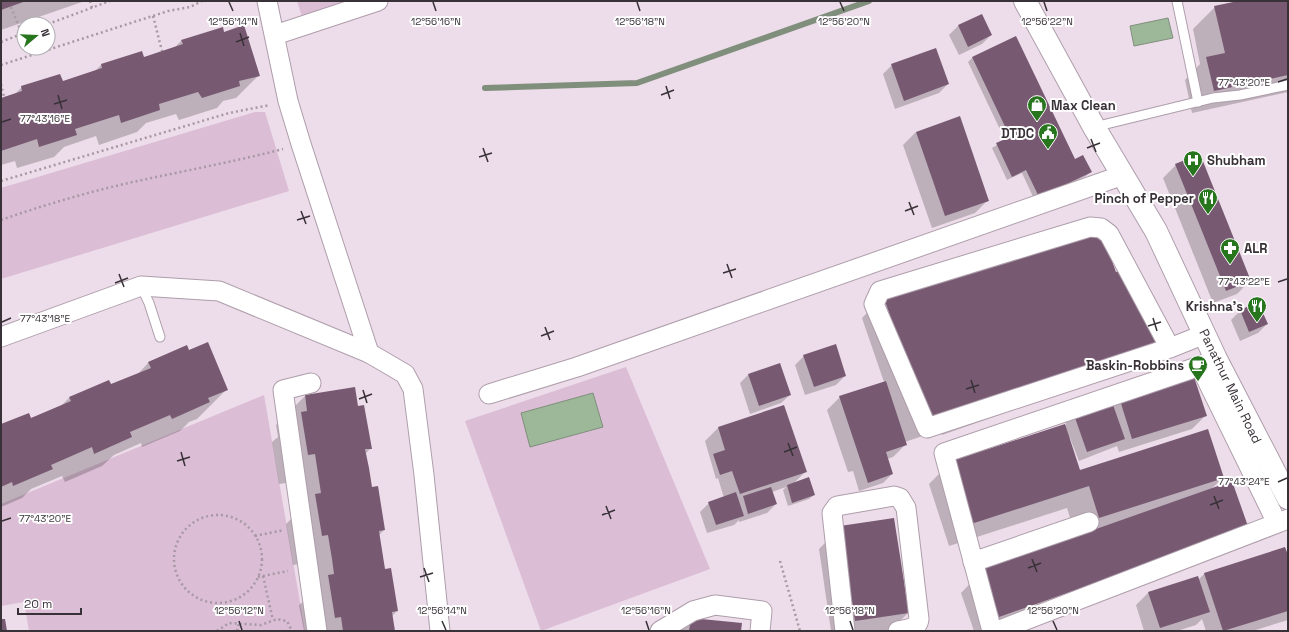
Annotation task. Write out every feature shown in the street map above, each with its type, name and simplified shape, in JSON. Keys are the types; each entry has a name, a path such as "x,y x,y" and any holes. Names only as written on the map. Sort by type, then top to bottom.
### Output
{"street":[{"path":"267,1 288,101 300,144 369,353"},
{"path":"275,34 378,1"},
{"name":"Panathur Main Road","path":"1025,1 1094,127 1156,231 1205,334 1208,362 1288,498"},
{"path":"489,394 576,367 1123,175"},
{"path":"1170,348 1109,234 1101,228 1090,227 880,291 874,304 927,428 1170,348 1205,334"},
{"path":"1,337 141,286 219,291 369,353 406,374 413,389 424,475 440,631"},
{"path":"992,631 944,453 1208,362 1282,521 996,631"},
{"path":"311,383 283,390 317,631"},
{"path":"844,631 832,513 837,506 894,496 900,498 906,508 919,619 914,628 898,631"},
{"path":"973,562 1089,522"},
{"path":"660,631 693,611 715,605 762,611 760,631"}],"lane":[{"path":"1177,1 1198,102"},
{"path":"1094,127 1213,98 1240,96 1288,85"},
{"path":"141,286 149,302 160,337"}],"path":[{"path":"90,1 92,8"},
{"path":"56,21 108,1"},
{"path":"1,64 168,11 190,8 202,1"},
{"path":"11,6 16,18"},
{"path":"153,16 162,51"},
{"path":"1,42 16,37"},
{"path":"1,84 4,97"},
{"path":"1,181 229,113 288,101"},
{"path":"1,220 41,206 124,184 242,160 300,144"},
{"path":"219,515 230,517 250,528 255,536 261,549 262,560 258,577 248,592 238,599 227,603 215,604 203,602 185,589 174,569 174,558 178,541 187,527 197,520 207,516 219,515"},
{"path":"255,536 302,526"},
{"path":"780,561 800,631"},
{"path":"258,577 308,567"},
{"path":"263,576 273,620"},
{"path":"217,631 229,623 261,625 278,619 287,621 292,631"},
{"path":"237,631 239,623"}],"shaded area":[{"path":"297,1 353,1 302,17"},
{"path":"1168,18 1173,38 1134,46 1130,26"},
{"path":"255,112 265,112 289,191 1,279 1,188"},
{"path":"626,367 710,569 541,631 465,421"},
{"path":"593,393 603,427 530,447 521,413"},
{"path":"264,395 305,631 29,631 24,602 1,606 1,504"}],"building":[{"path":"1,1 26,1 1,10"},
{"path":"1238,1 1288,1 1288,75 1214,91 1206,57 1225,53 1214,6"},
{"path":"982,14 992,35 968,47 958,25"},
{"path":"244,25 260,76 239,81 240,86 202,98 198,92 159,104 160,110 121,123 119,115 75,129 77,135 39,147 37,139 1,151 1,98 22,91 21,86 60,74 63,81 102,68 101,64 142,51 144,57 183,44 181,40 223,27 224,32"},
{"path":"1016,36 1075,159 1083,155 1092,172 1039,197 1026,170 1012,177 996,143 1010,137 972,57"},
{"path":"936,48 949,84 904,101 891,64"},
{"path":"960,116 989,201 945,216 916,132"},
{"path":"1200,154 1251,281 1226,291 1175,164"},
{"path":"1095,233 1103,236 1116,272 1126,269 1159,345 926,421 883,295"},
{"path":"1258,302 1268,324 1249,332 1240,310"},
{"path":"208,342 228,390 208,398 210,402 172,419 170,415 130,432 132,437 94,454 92,447 51,465 53,469 13,486 12,482 1,487 1,424 29,413 31,418 71,401 69,397 109,380 111,384 151,368 148,362 187,345 189,350"},
{"path":"836,344 846,376 814,387 803,355"},
{"path":"780,363 791,395 759,406 748,374"},
{"path":"1193,374 1207,416 1132,439 1119,397"},
{"path":"886,381 907,445 886,452 893,474 868,483 839,396"},
{"path":"355,387 358,406 364,405 372,449 365,449 372,487 378,486 385,530 379,531 385,569 391,568 398,611 392,612 395,631 343,631 341,617 335,618 328,575 334,574 332,559 328,535 322,536 315,494 321,493 315,454 308,455 301,412 307,411 305,395"},
{"path":"1111,399 1125,439 1087,452 1073,412"},
{"path":"784,405 807,472 740,494 732,471 720,475 713,454 725,450 718,427"},
{"path":"1065,424 1080,470 1208,429 1224,478 1099,518 1089,486 971,524 951,461"},
{"path":"809,477 815,495 792,503 787,485"},
{"path":"1232,481 1249,529 999,617 983,569"},
{"path":"771,487 777,504 748,514 743,496"},
{"path":"736,492 744,516 716,525 708,502"},
{"path":"894,518 909,613 855,621 840,526"},
{"path":"1285,547 1288,555 1288,611 1223,631 1204,573"},
{"path":"1198,576 1210,612 1160,628 1148,592"},
{"path":"691,618 742,623 741,631 689,631"},
{"path":"1,619 5,619 7,631 1,631"}],"waterway":[{"path":"485,88 637,83 869,1"}],"place":[{"name":"Max Clean","path":"1037,122"},
{"name":"DTDC","path":"1048,150"},
{"name":"Shubham","path":"1193,177"},
{"name":"Pinch of Pepper","path":"1208,215"},
{"name":"ALR","path":"1230,265"},
{"name":"Krishna's","path":"1257,323"},
{"name":"Baskin-Robbins","path":"1198,382"}]}
